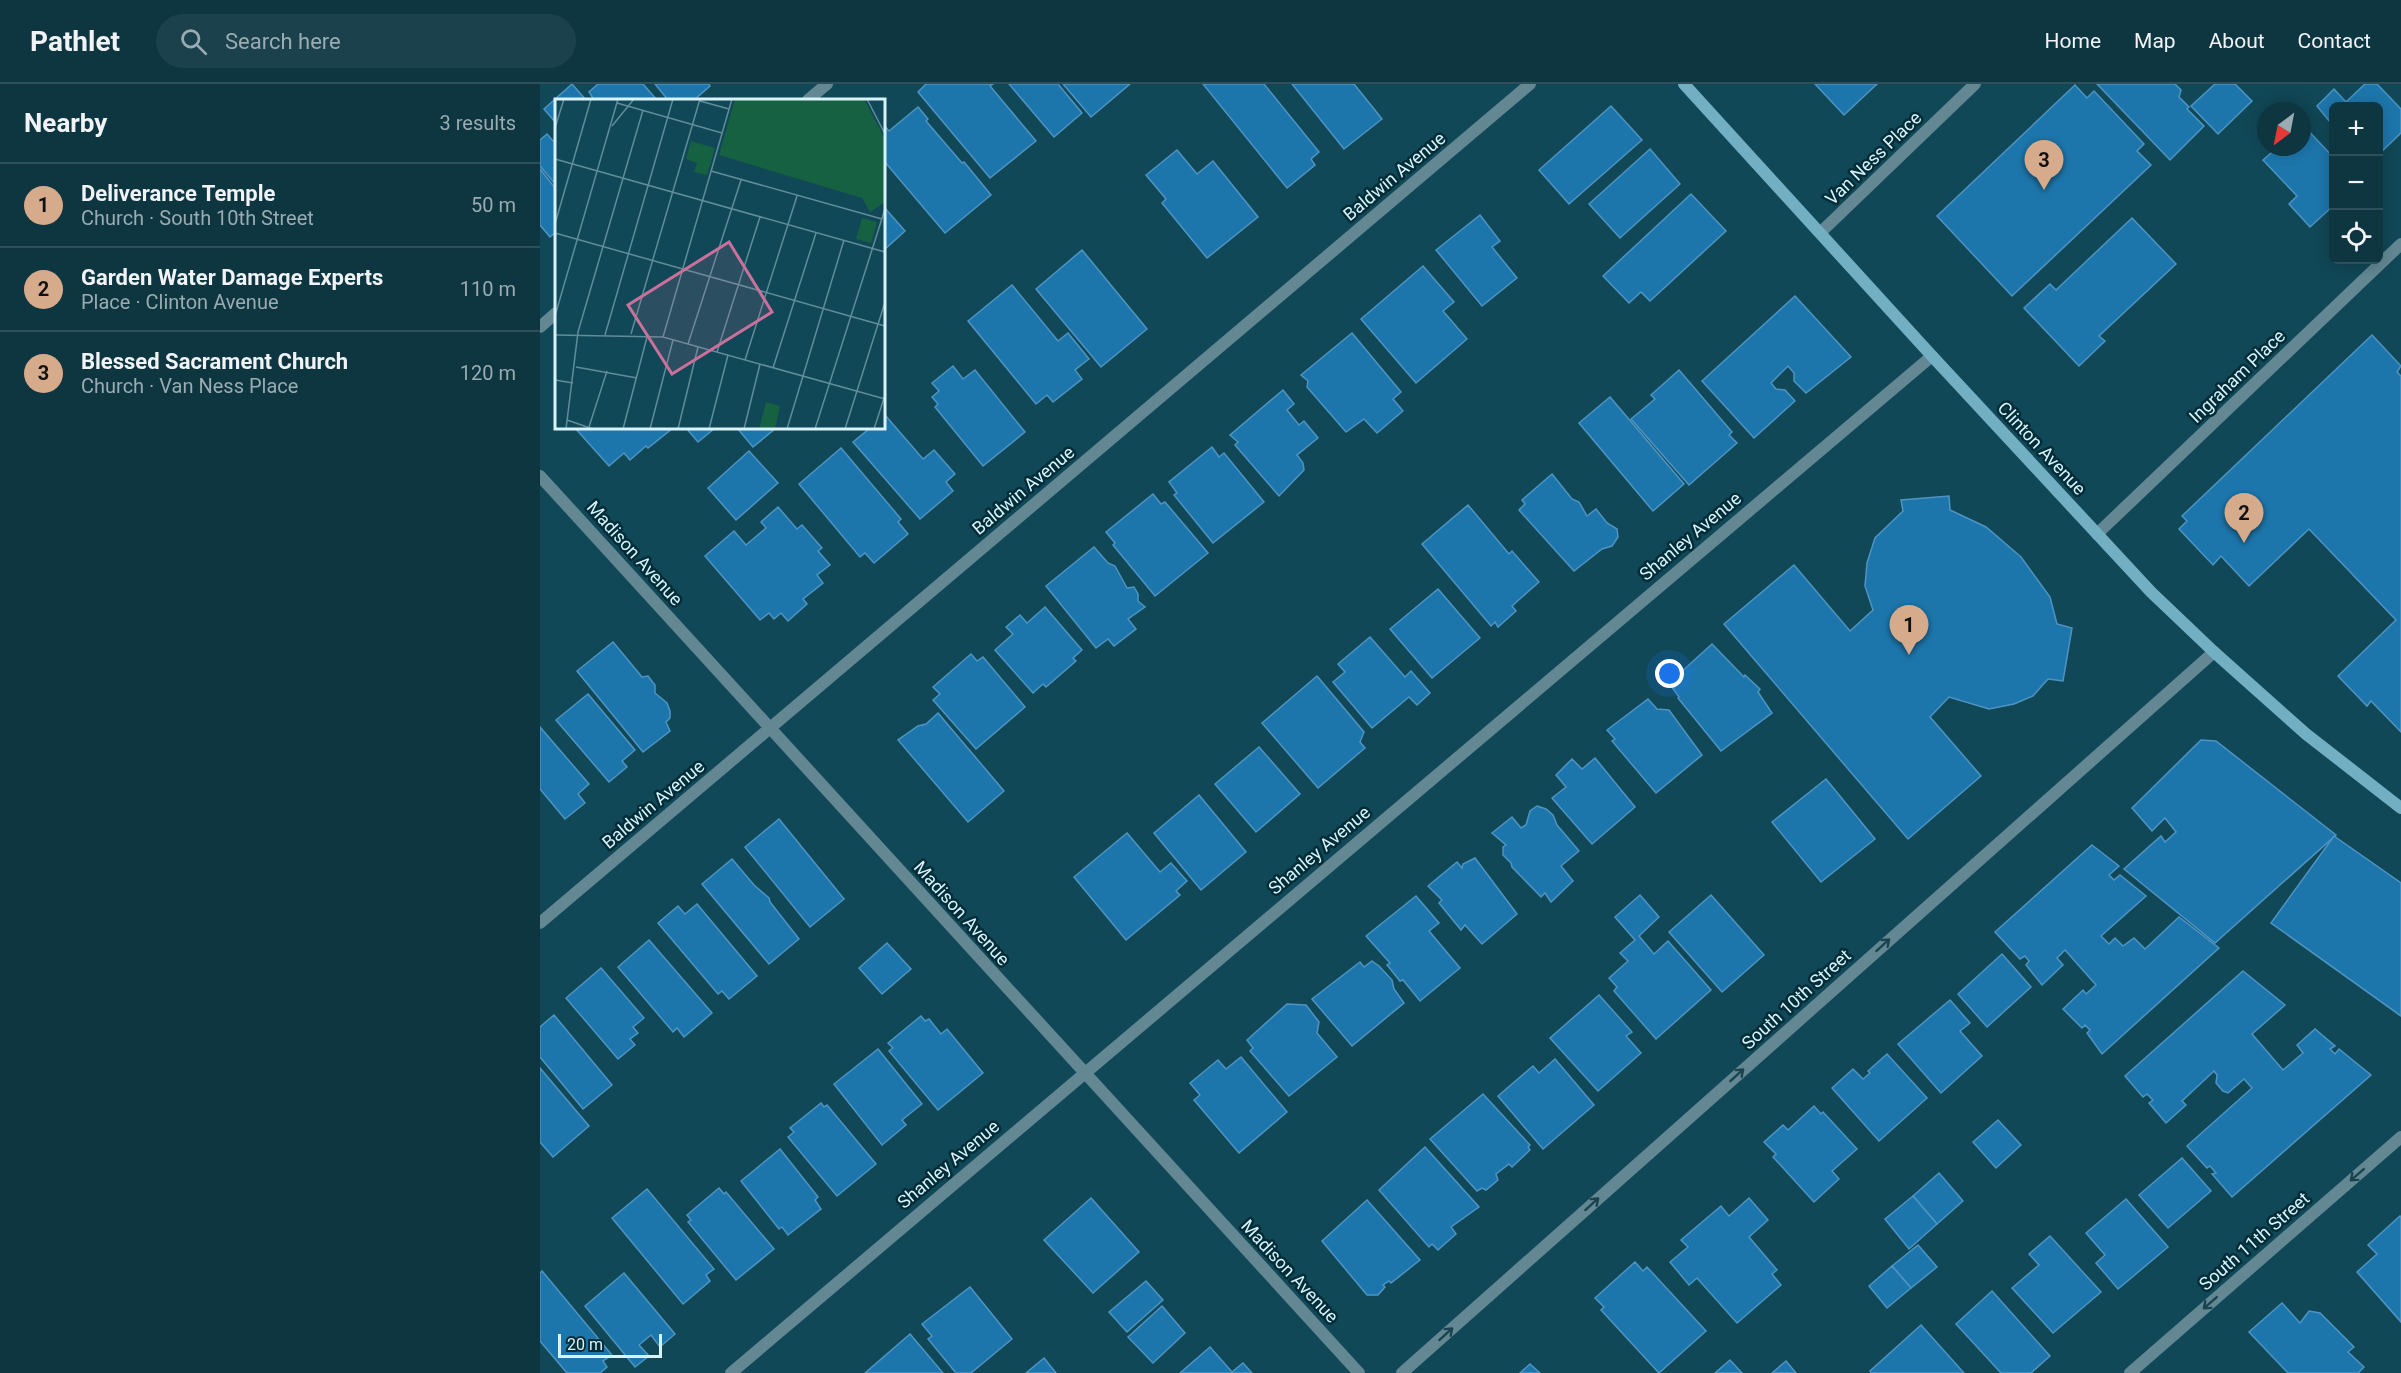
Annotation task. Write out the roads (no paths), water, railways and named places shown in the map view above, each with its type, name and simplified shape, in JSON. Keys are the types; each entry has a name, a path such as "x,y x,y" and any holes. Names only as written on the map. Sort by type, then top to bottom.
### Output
{"main road":[{"name":"Clinton Avenue","path":"1684,84 2151,592 2306,734 2401,808"}],"street":[{"path":"809,99 828,84"},
{"name":"Baldwin Avenue","path":"540,923 1530,84"},
{"name":"Van Ness Place","path":"1821,232 1975,84"},
{"name":"Ingraham Place","path":"2097,534 2401,244"},
{"path":"540,327 555,314"},
{"name":"Shanley Avenue","path":"731,1373 1083,1072 1932,356"},
{"name":"Madison Avenue","path":"540,476 1359,1373"},
{"name":"South 10th Street","path":"1402,1373 2214,652"},
{"name":"South 11th Street","path":"2130,1373 2401,1137"}],"place":[{"name":"Blessed Sacrament Church","path":"2044,190"},
{"name":"Garden Water Damage Experts","path":"2244,543"},
{"name":"Deliverance Temple","path":"1909,655"}]}
